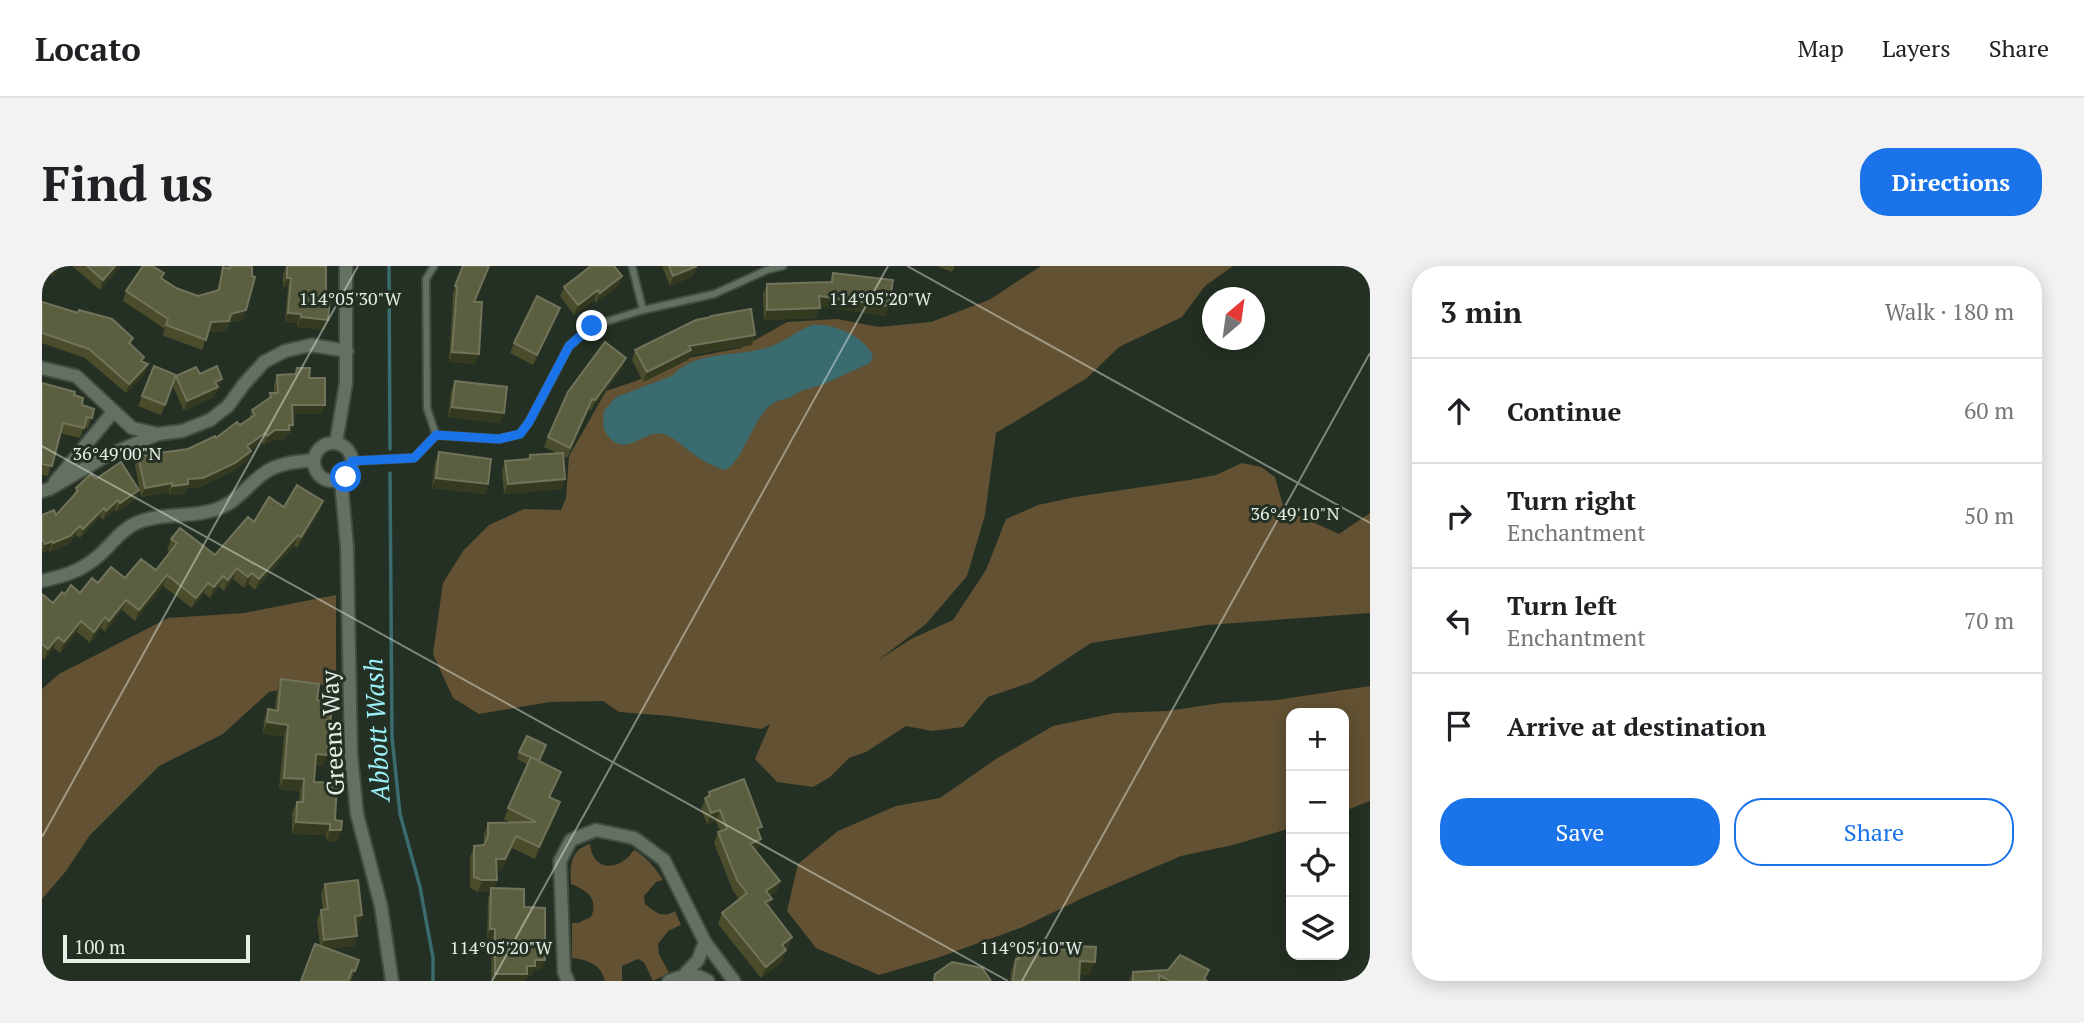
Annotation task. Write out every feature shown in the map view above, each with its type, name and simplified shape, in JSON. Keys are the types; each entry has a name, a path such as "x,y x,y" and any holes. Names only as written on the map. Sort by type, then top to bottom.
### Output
{"street":[{"path":"336,443 346,383 346,266"},
{"path":"46,490 104,457 158,434 182,431 210,420 228,406 244,383 264,362 285,351 311,345 347,351"},
{"path":"42,368 76,376 132,428 158,434"},
{"path":"46,490 113,412"},
{"path":"336,443 347,449 352,461 350,472 341,480 329,481 319,476 314,460 324,445 336,443"},
{"path":"42,581 73,574 97,558 115,538 136,523 162,517 200,514 226,505 264,473 279,465 314,460"},
{"name":"Greens Way","path":"341,480 346,517 351,755 357,814 381,906 392,981"},
{"path":"568,981 564,971 560,861 571,840 596,831 634,838 664,860 705,942 734,981"},
{"path":"669,981 685,974 698,960 705,942"},
{"path":"685,974 700,976 708,981"}],"lane":[{"path":"434,266 426,279 427,408 436,435"},
{"path":"632,266 643,310"},
{"path":"352,461 414,458 436,435 499,439 520,434 569,346 592,326 643,310 714,294 767,270 783,266"}],"shaded area":[{"path":"1041,266 1233,266 1202,287 1182,317 1119,347 1087,378 996,433 985,515 967,576 926,624 877,661 911,639 953,620 986,570 1006,519 1038,505 1216,475 1242,463 1261,467 1275,477 1284,509 1339,534 1370,513 1370,613 1207,625 1091,643 1032,682 988,697 963,727 932,731 906,726 866,752 849,758 830,777 813,787 777,782 755,759 770,724 762,729 619,712 603,701 550,702 479,714 453,698 433,654 443,583 463,551 489,525 524,509 561,510 566,498 569,456 606,391 636,381 683,359 741,348 787,322 837,319 879,327 931,322 989,300"},
{"path":"336,595 336,684 296,686 269,692 223,734 159,766 90,835 66,871 42,899 42,689 59,674 168,618 244,613"},
{"path":"1370,686 1370,801 1349,809 1349,708 1286,708 1286,829 1181,856 1023,927 937,958 879,975 816,948 787,911 798,864 838,831 896,806 940,798 996,759 1053,726 1115,713 1167,711 1221,703 1276,700"},
{"path":"590,844 596,860 608,866 622,862 634,850 647,859 663,880 656,882 644,896 645,904 656,912 667,914 675,911 681,925 668,931 658,944 659,954 669,973 653,981 644,962 638,959 622,966 622,981 605,981 593,964 572,958 572,923 591,917 594,905 586,892 571,884 571,865 578,850"}],"water":[{"path":"812,325 829,326 847,332 863,342 873,356 870,363 775,402 757,422 730,467 724,470 709,464 664,434 649,435 622,445 615,443 605,431 604,411 616,397 672,376 693,362 760,350"}],"building":[{"path":"87,266 115,266 103,280"},
{"path":"143,266 152,266 164,273 161,278 176,288 198,296 219,290 223,267 230,269 230,266 252,266 252,276 255,277 246,310 231,314 229,321 211,322 206,340 166,325 168,319 126,291"},
{"path":"287,266 326,266 326,295 330,295 328,320 288,313 291,278 287,278"},
{"path":"463,266 489,266 474,302 482,302 479,354 452,352 455,286"},
{"path":"591,266 614,266 622,276 578,305 564,287"},
{"path":"669,266 697,266 673,276"},
{"path":"833,273 893,280 889,306 819,296 820,308 767,310 767,284 832,282"},
{"path":"537,296 560,308 537,355 514,343"},
{"path":"42,302 78,313 79,310 112,319 133,338 129,343 144,357 141,361 148,364 129,384 89,349 42,333"},
{"path":"751,309 755,335 689,346 691,350 647,372 635,350 696,320"},
{"path":"605,342 626,358 595,400 592,399 570,448 548,437 568,392"},
{"path":"154,366 176,375 165,405 142,396"},
{"path":"217,366 222,379 215,382 218,387 187,401 176,376 196,367 200,374"},
{"path":"297,368 310,368 309,378 325,378 325,405 292,405 293,425 289,425 289,430 275,430 267,436 265,433 247,446 251,451 235,463 203,478 188,479 188,484 172,486 172,483 145,488 138,456 188,449 215,436 216,438 237,422 240,425 255,415 252,410 271,397 270,393 278,393 277,375 296,374"},
{"path":"455,381 507,387 504,413 452,407"},
{"path":"42,383 75,392 74,395 83,398 82,405 94,409 92,418 87,417 84,428 63,423 52,466 42,464"},
{"path":"439,452 491,459 488,484 436,478"},
{"path":"563,453 565,479 508,484 505,461 530,459 530,455"},
{"path":"121,462 139,490 120,503 118,500 106,511 104,508 83,529 80,526 70,536 45,544 42,539 42,515 54,510 56,515 78,491 76,488 91,474 96,479"},
{"path":"297,485 323,501 301,537 298,535 259,579 252,573 248,577 237,568 228,580 223,576 214,587 208,583 196,598 167,575 139,610 126,600 109,621 105,617 94,632 81,621 64,642 58,637 48,649 42,644 42,594 53,603 62,592 65,594 71,585 80,593 92,578 98,583 111,567 125,578 141,559 156,570 177,543 171,539 180,528 215,555 248,517 254,522 269,497 284,507"},
{"path":"281,679 319,684 317,700 327,701 326,714 331,714 327,755 316,754 314,782 337,783 335,820 342,821 341,830 330,830 330,824 296,822 297,802 303,802 304,779 284,778 288,725 267,722 268,709 278,711"},
{"path":"527,736 546,745 539,761 519,752"},
{"path":"531,757 561,772 549,797 560,802 539,847 516,836 505,859 496,859 497,880 474,877 474,846 484,845 488,836 488,823 536,822 508,808"},
{"path":"744,779 762,827 757,828 761,839 750,844 780,881 766,891 772,899 765,902 792,937 782,945 786,950 766,967 722,913 747,893 737,880 718,832 727,829 720,810 711,813 705,798 710,796 709,792"},
{"path":"358,880 362,915 355,916 357,936 324,940 321,910 328,909 325,884"},
{"path":"491,888 524,889 524,907 545,908 545,960 535,960 535,966 527,966 527,974 495,974 495,929 490,929"},
{"path":"315,944 359,960 348,981 301,981"},
{"path":"1020,945 1077,951 1078,946 1096,947 1095,962 1080,961 1079,981 1013,981"},
{"path":"1180,955 1209,970 1204,979 1207,981 1170,981 1159,975 1159,981 1133,981 1133,972 1168,970"},
{"path":"952,962 982,968 991,981 934,981 935,974"}],"waterway":[{"name":"Abbott Wash","path":"389,266 390,449"},
{"name":"Abbott Wash","path":"390,473 392,737 400,814 420,887 433,958 433,981"}],"route":[{"path":"346,477 352,467 352,461 414,458 436,435 499,439 520,434 569,346 592,326"}]}
